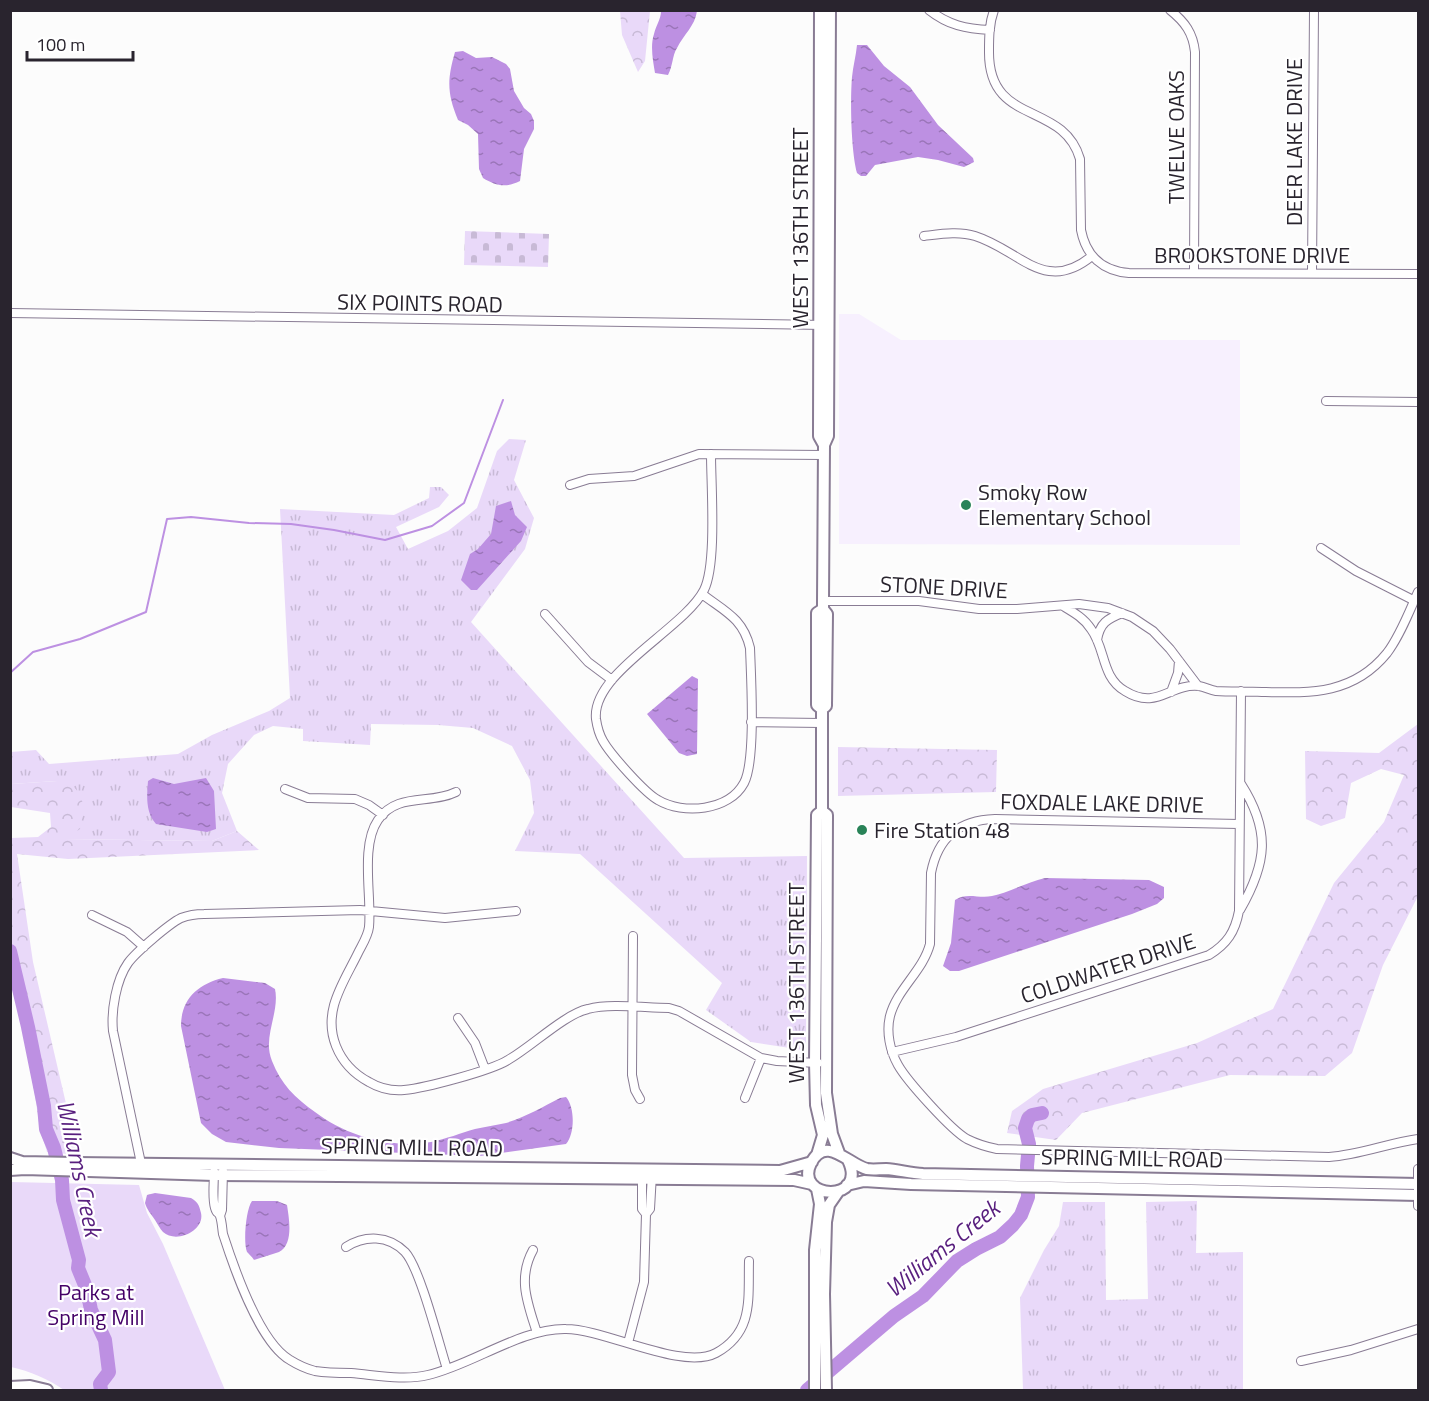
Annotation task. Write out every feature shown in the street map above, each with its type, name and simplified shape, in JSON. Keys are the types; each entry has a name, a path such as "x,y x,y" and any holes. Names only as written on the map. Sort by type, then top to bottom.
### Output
{"street":[{"name":"WEST 136TH STREET","path":"815,1158 823,1135 816,1105 820,1063 827,815 822,811 822,709 826,706 827,614 823,605 824,450 828,436 824,325 820,10"},
{"name":"WEST 136TH STREET","path":"824,325 830,10"},
{"path":"929,10 944,21 957,26 990,30"},
{"path":"924,236 955,233 973,235 999,245 1029,265 1057,273 1071,270 1092,256 1083,240 1081,230 1080,159 1077,148 1064,131 1010,102 998,90 990,72 990,30 994,10"},
{"name":"TWELVE OAKS","path":"1170,10 1185,23 1190,31 1195,52 1194,273"},
{"name":"DEER LAKE DRIVE","path":"1312,273 1314,10"},
{"name":"BROOKSTONE DRIVE","path":"1092,256 1106,267 1121,273 1419,274"},
{"name":"SIX POINTS ROAD","path":"10,314 824,325"},
{"path":"1326,401 1419,402"},
{"path":"570,485 590,479 634,477 690,456 824,450"},
{"path":"702,594 737,620 748,638 751,722 748,772 744,784 737,793 717,806 707,808 670,806 651,796 608,749 601,739 596,713 598,700 612,680 702,594 711,567 711,454"},
{"path":"1321,548 1356,571 1414,601"},
{"path":"1063,606 1084,621 1095,635 1110,677 1123,690 1147,699 1163,696 1180,688 1198,686 1212,690 1317,692 1345,685 1371,669 1388,651 1419,592"},
{"name":"STONE DRIVE","path":"823,605 919,601 979,609 1079,604 1096,606 1122,613 1153,631 1198,686"},
{"path":"1097,640 1105,621 1122,613"},
{"path":"545,614 588,662 612,680"},
{"path":"1171,692 1178,673 1179,661"},
{"name":"COLDWATER DRIVE","path":"892,1052 956,1037 1209,955 1232,936 1239,911 1241,691"},
{"path":"751,722 822,723"},
{"path":"1239,911 1251,891 1261,866 1260,829 1253,803 1240,783"},
{"path":"285,789 308,798 355,799 369,805 382,815"},
{"path":"456,792 436,799 405,801 382,815 374,827 370,842 367,935 336,995 333,1006 334,1042 343,1059 355,1073 369,1082 394,1090 420,1087 507,1061 576,1013 587,1009 632,1007 669,1008 679,1011 761,1059 820,1063"},
{"name":"FOXDALE LAKE DRIVE","path":"892,1052 889,1039 890,1016 903,991 924,961 930,944 933,862 946,838 956,830 979,820 995,819 1239,824"},
{"path":"143,1168 113,1031 112,1016 124,971 132,958 172,924 192,915 320,910 369,911 445,918 516,911"},
{"path":"92,915 127,932 144,947"},
{"path":"633,936 632,1075 635,1090 640,1099"},
{"path":"458,1018 475,1043 485,1069"},
{"path":"892,1052 898,1067 958,1132 986,1147 1024,1151 1329,1156 1350,1154 1392,1143 1419,1139"},
{"path":"745,1098 761,1059"},
{"name":"WEST 136TH STREET","path":"820,1063 832,1134 843,1156"},
{"path":"815,1390 815,1250 820,1204 809,1173 815,1158 828,1151 843,1156 851,1173 830,1205 826,1222 826,1387"},
{"name":"SPRING MILL ROAD","path":"843,1156 867,1169 1022,1181"},
{"name":"SPRING MILL ROAD","path":"10,1158 45,1166"},
{"name":"SPRING MILL ROAD","path":"647,1175 780,1171 815,1158"},
{"name":"SPRING MILL ROAD","path":"10,1170 45,1166 75,1166 647,1175 794,1180 815,1186"},
{"path":"1419,1169 1419,1206"},
{"path":"219,1170 215,1210 220,1216 223,1233 258,1323 274,1347 290,1360 315,1371 422,1376 447,1369 537,1333 554,1330 576,1330 692,1358 706,1357 723,1349 739,1334 747,1315 749,1261"},
{"path":"628,1343 644,1282 646,1214 642,1209 647,1175"},
{"name":"SPRING MILL ROAD","path":"842,1189 864,1181 911,1184 1022,1181 1418,1184"},
{"name":"SPRING MILL ROAD","path":"1036,1181 1418,1195"},
{"path":"815,1186 827,1193 842,1189"},
{"path":"346,1247 352,1243 374,1238 390,1241 404,1251 425,1299 447,1369"},
{"path":"533,1250 526,1262 525,1280 526,1297 537,1333"},
{"path":"1301,1361 1351,1350 1419,1329"},
{"path":"10,1387 30,1386 46,1390"}],"shaded area":[{"path":"839,314 859,314 901,340 1240,340 1240,545 839,544"}],"green space":[{"path":"620,11 650,11 645,61 638,72 622,35"},
{"path":"465,231 549,234 548,267 464,265"},
{"path":"509,439 526,440 514,480 534,518 525,549 471,622 684,858 807,856 806,1044 803,1050 751,1042 706,1010 722,983 580,854 515,851 534,813 530,780 512,746 473,728 371,724 370,745 303,741 303,729 273,726 254,735 228,764 222,793 237,831 212,841 64,839 57,781 11,784 11,752 36,750 49,764 178,754 212,735 269,711 290,698 280,509 394,515 429,498 430,487 441,487 449,495 439,507 396,527 408,549 448,531 477,508 497,451"},
{"path":"1418,724 1418,896 1383,965 1352,1053 1325,1076 1230,1075 1082,1113 1056,1140 1007,1133 1012,1111 1043,1089 1197,1043 1273,1009 1334,883 1384,822 1404,775 1381,769 1351,783 1345,818 1321,826 1306,819 1305,751 1379,753"},
{"path":"838,747 997,750 996,792 838,796"},
{"path":"57,781 76,789 83,803 80,829 65,839 212,841 237,831 259,850 68,859 17,854 33,962 78,1155 47,1152 40,1129 28,1050 11,974 11,838 38,837 51,827 50,813 11,807 11,784"},
{"name":"Parks at Spring Mill","path":"11,1182 139,1185 147,1213 163,1244 225,1390 64,1390 39,1376 11,1367"},
{"path":"1197,1201 1196,1253 1243,1252 1243,1390 1023,1390 1020,1298 1059,1226 1063,1202 1105,1202 1106,1300 1148,1299 1146,1202"}],"water":[{"path":"661,11 697,11 692,26 675,51 668,75 655,73 653,59 653,39"},
{"path":"857,45 867,45 884,66 910,87 938,125 973,158 974,162 964,167 918,157 875,165 866,176 857,173 852,139 851,99"},
{"path":"463,51 476,58 492,57 506,64 510,69 514,91 534,121 534,129 524,149 520,181 510,185 492,183 483,178 479,169 478,134 458,120 450,94 450,79 455,52"},
{"path":"511,501 515,515 527,527 521,541 477,590 471,590 461,580 470,554 478,549 491,534 496,506"},
{"path":"692,676 698,679 697,754 687,756 679,753 647,714"},
{"path":"153,778 174,784 206,778 214,791 216,829 207,832 156,824 150,814 147,792 148,781"},
{"path":"1045,878 1149,880 1164,887 1164,898 1157,904 1132,914 959,971 950,971 943,966 951,943 955,900 964,896 998,895"},
{"path":"223,978 265,983 275,989 275,1007 269,1043 272,1061 289,1090 327,1120 341,1128 385,1142 416,1144 431,1142 506,1123 566,1097 572,1114 569,1140 566,1144 480,1156 279,1148 226,1142 212,1134 201,1123 181,1026 184,1008 193,994 206,984"},
{"path":"155,1193 193,1199 198,1204 201,1213 199,1225 182,1236 175,1237 163,1232 145,1203 147,1195"},
{"path":"252,1201 277,1201 287,1205 289,1224 289,1237 284,1249 254,1260 247,1252 245,1241 247,1218"}],"waterway":[{"path":"10,673 33,652 80,639 146,612 167,519 191,517 249,523 291,524 385,540 432,526 464,503 503,400"},
{"name":"Williams Creek","path":"10,951 44,1106 46,1129 54,1148 62,1180 63,1200 79,1260 78,1268 87,1290 91,1310 105,1340 109,1372 100,1384 101,1390"},
{"name":"Williams Creek","path":"807,1390 894,1316 923,1296 957,1261 1000,1237 1013,1225 1021,1215 1028,1197 1029,1144 1025,1128 1032,1115 1042,1113"}],"place":[{"name":"Smoky Row Elementary School","path":"966,505"},
{"name":"Fire Station 48","path":"862,830"}]}
